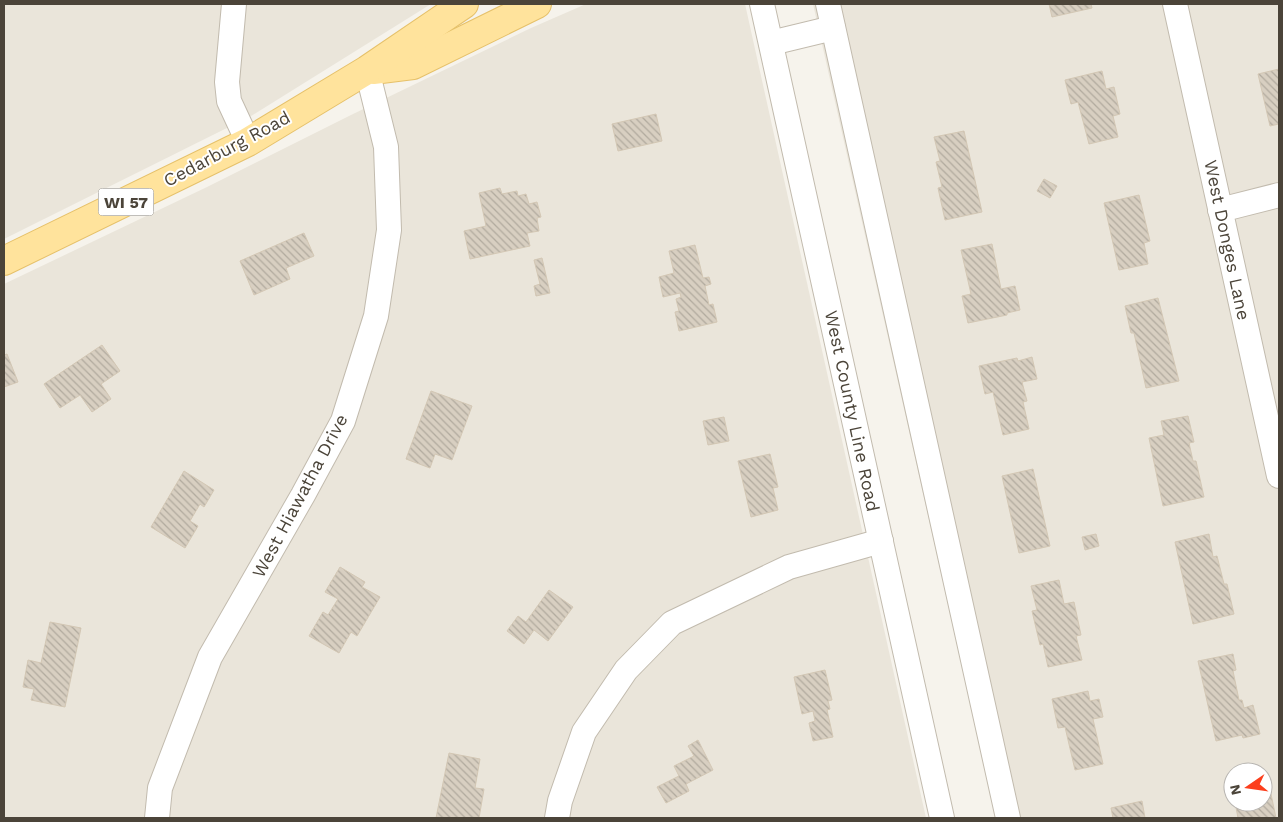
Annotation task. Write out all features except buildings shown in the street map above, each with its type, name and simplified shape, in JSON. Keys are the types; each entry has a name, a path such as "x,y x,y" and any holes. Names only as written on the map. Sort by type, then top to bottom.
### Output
{"main road":[{"name":"Cedarburg Road","path":"4,261 248,142 367,70 464,4"},
{"name":"Cedarburg Road","path":"367,70 413,65 537,4"}],"street":[{"path":"234,4 228,82 230,101 248,142"},
{"name":"West County Line Road","path":"762,4 942,818"},
{"path":"828,4 1008,818"},
{"name":"West Donges Lane","path":"1175,4 1279,476"},
{"path":"771,43 833,28"},
{"name":"West Hiawatha Drive","path":"157,818 160,788 210,658 303,496 343,421 376,316 390,230 386,147 367,70"},
{"path":"1220,210 1279,196"},
{"path":"557,818 560,801 584,732 626,670 672,624 790,567 880,541"}],"shaded area":[{"path":"4,4 431,4 251,116 4,239"},
{"path":"586,4 745,4 926,818 4,818 4,284 531,28"},
{"path":"813,4 1279,4 1279,818 996,818"}]}
